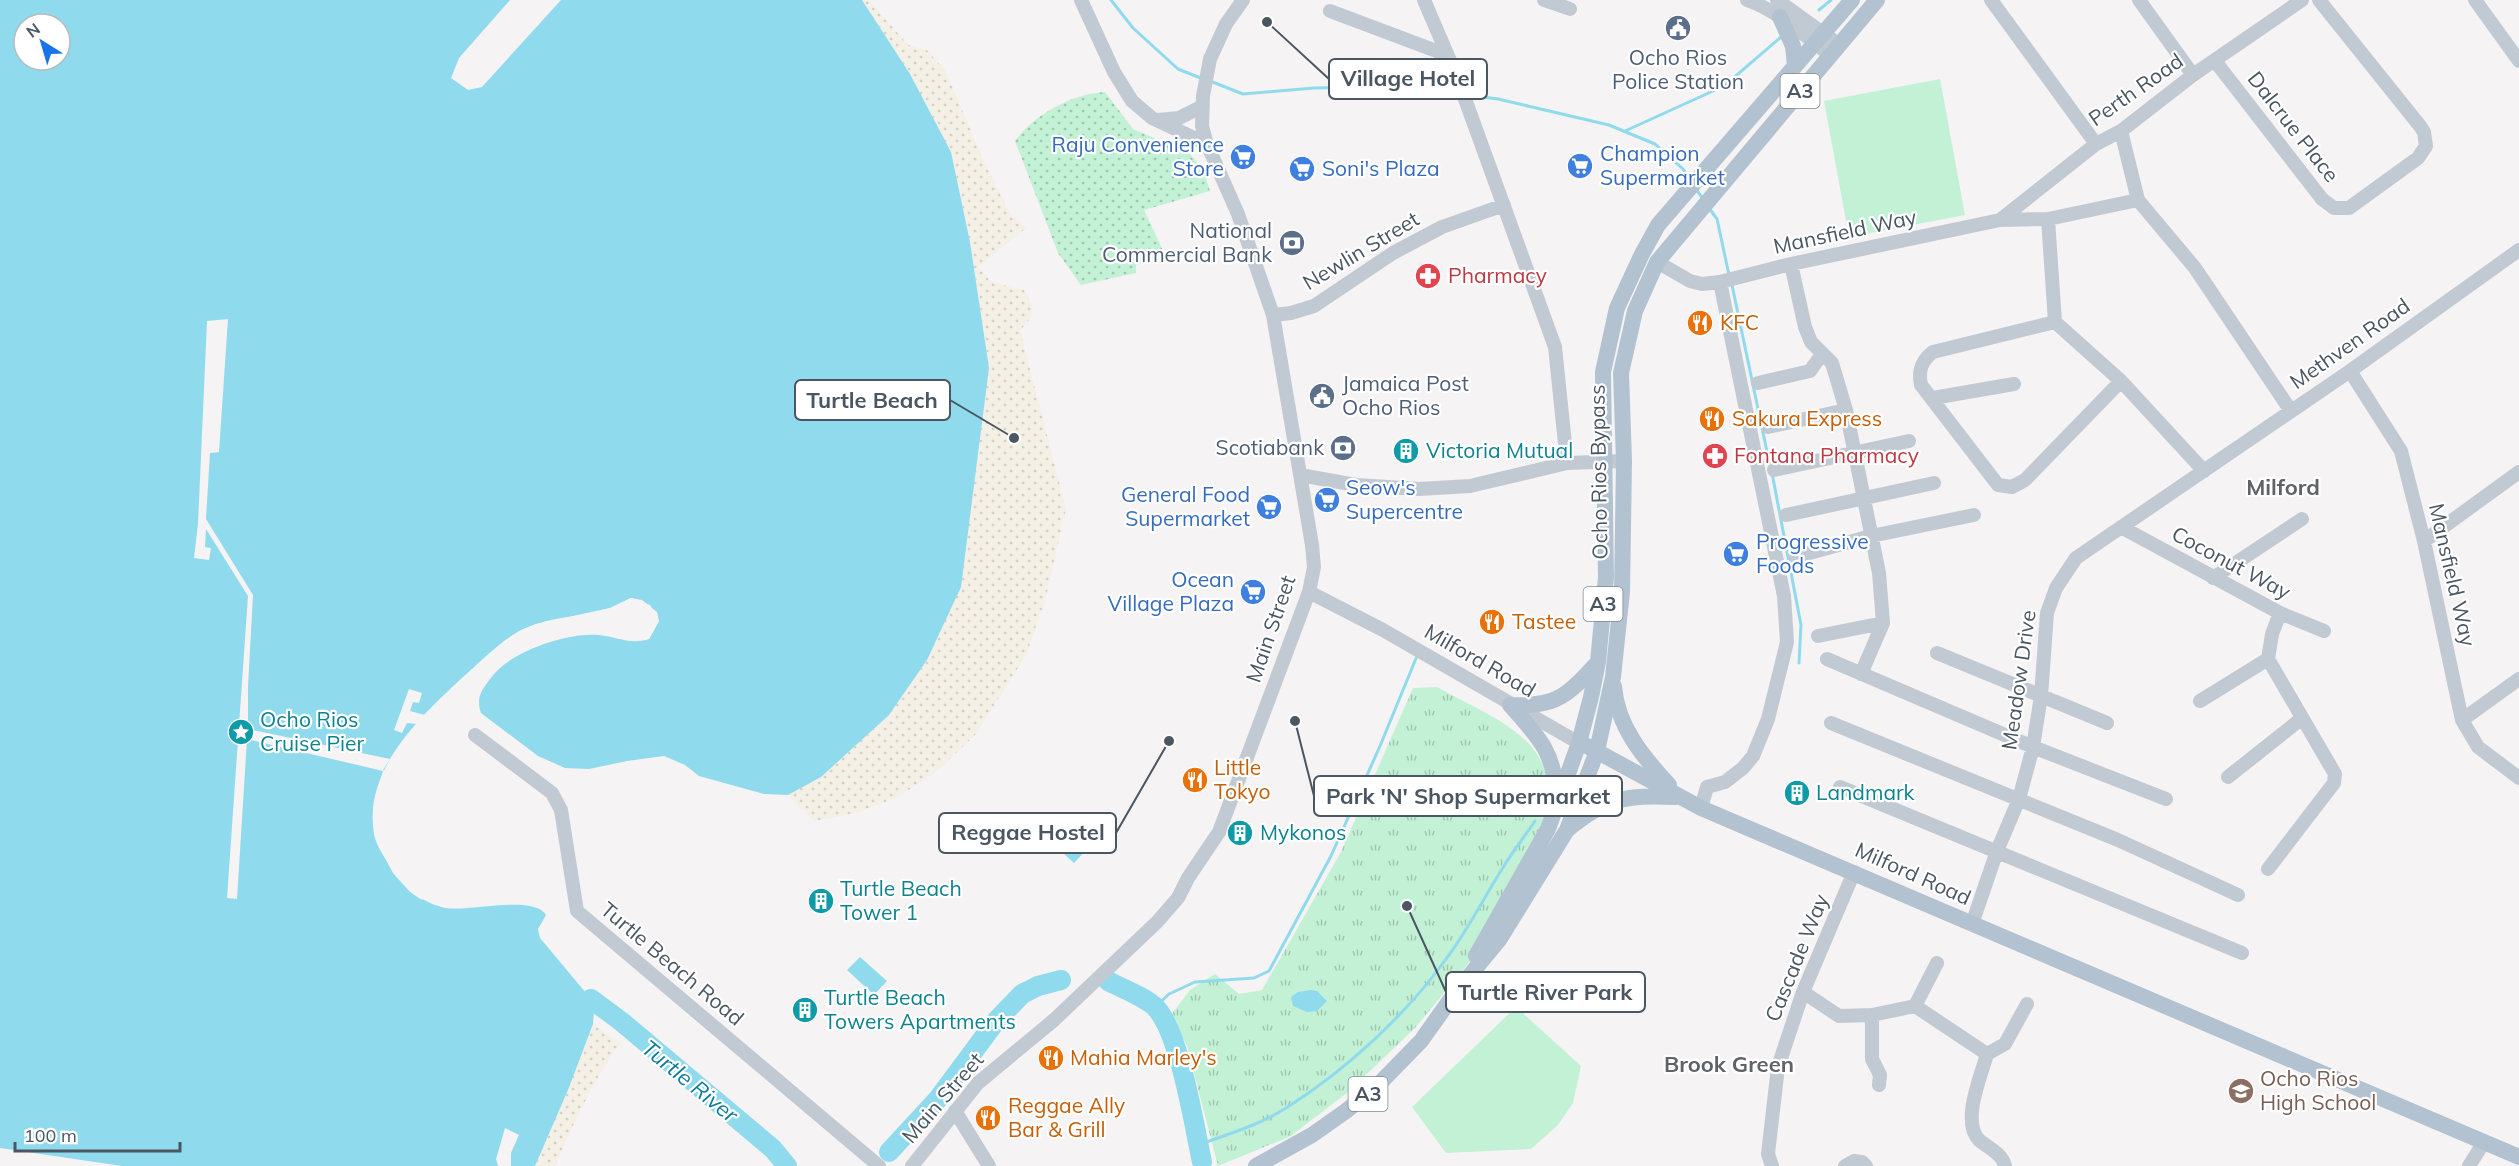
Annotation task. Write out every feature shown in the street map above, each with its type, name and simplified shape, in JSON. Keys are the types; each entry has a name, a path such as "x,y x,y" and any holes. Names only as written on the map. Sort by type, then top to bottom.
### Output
{"main road":[{"name":"Ocho Rios Bypass","path":"1455,993 1548,829 1579,743 1598,662 1606,577 1604,372 1617,308 1642,254 1659,225 1852,0"},
{"name":"Ocho Rios Bypass","path":"1455,993 1499,940 1567,830 1597,751 1614,677 1622,592 1624,461 1621,373 1635,311 1657,262 1877,0"},
{"path":"1780,18 1793,46 1795,66"},
{"path":"1510,705 1534,706 1551,702 1571,692 1598,662"},
{"path":"1614,677 1615,701 1633,741 1645,759 1680,797"},
{"path":"1510,705 1539,738 1550,757 1556,778 1555,803 1548,829"},
{"name":"Milford Road","path":"1579,743 1701,808 2519,1157"},
{"path":"1567,830 1587,814 1613,801 1637,795 1680,797"},
{"name":"A3","path":"1256,1166 1312,1135 1378,1085 1421,1041 1455,993"}],"street":[{"path":"1081,0 1114,72 1128,96 1140,110 1207,144"},
{"name":"Main Street","path":"912,1166 978,1083 1054,1020 1157,922 1178,898 1188,878 1218,832 1309,592 1314,567 1312,546 1273,315 1238,214 1207,144 1202,126 1202,102 1210,58 1226,24 1243,0"},
{"path":"1424,0 1457,77 1555,347 1567,463"},
{"path":"1544,0 1570,9"},
{"path":"1747,0 1761,5 1780,18 1819,38"},
{"path":"1777,0 1834,50"},
{"path":"1991,0 2096,144"},
{"path":"2139,0 2193,75"},
{"name":"Perth Road","path":"2000,220 2096,144 2121,131 2193,75 2302,0"},
{"name":"Dalcrue Place","path":"2215,60 2322,199 2334,208 2349,208 2418,158 2426,146 2426,139 2420,126 2319,0"},
{"path":"2475,0 2519,61"},
{"path":"1330,11 1448,56"},
{"path":"1158,120 1179,118 1202,102"},
{"path":"2121,131 2138,200 2195,268 2291,411"},
{"name":"Mansfield Way","path":"1657,262 1689,281 1702,284 2000,220 2048,219 2138,200"},
{"name":"Newlin Street","path":"1273,315 1291,313 1314,306 1393,253 1442,227 1504,206"},
{"path":"2048,219 2055,322 2121,381 2204,471"},
{"name":"Methven Road","path":"2204,471 2350,371 2519,250"},
{"path":"1791,264 1805,327 1811,342 1832,363 1846,410 1879,573 1883,623 1861,674"},
{"path":"1701,808 1707,787 1725,782 1743,768 1753,756 1768,719 1786,642 1784,596 1725,280"},
{"path":"2055,322 1933,352 1922,363 1919,378 1921,385 1998,485 2013,487 2025,480 2121,381"},
{"path":"1758,383 1810,371 1822,354"},
{"name":"Mansfield Way","path":"2350,371 2401,451 2424,541 2462,720 2478,747 2519,778"},
{"path":"1933,398 2014,384"},
{"path":"1768,427 1846,410"},
{"path":"1774,470 1909,441"},
{"path":"1300,475 1356,485 1419,489 1470,486 1567,463 1624,461"},
{"name":"Meadow Drive","path":"1972,924 1997,851 2019,799 2032,747 2041,696 2047,613 2056,588 2076,558 2204,471"},
{"path":"2424,541 2519,472"},
{"path":"1786,515 1934,483"},
{"path":"1795,557 1872,536 1974,515"},
{"path":"2213,578 2302,519"},
{"name":"Coconut Way","path":"2121,527 2280,613 2324,631"},
{"name":"Milford Road","path":"1309,592 1383,630 1579,743"},
{"path":"2268,869 2334,783 2335,774 2268,659 2272,634 2280,613"},
{"path":"1818,636 1883,623"},
{"path":"1937,653 2107,723"},
{"path":"1827,659 2032,747 2166,800"},
{"path":"2200,701 2268,659"},
{"path":"2462,720 2519,678"},
{"path":"2228,777 2301,719"},
{"path":"1831,723 2146,852 2238,895"},
{"name":"Turtle Beach Road","path":"475,735 552,793 558,801 577,911 879,1166"},
{"path":"1840,787 2242,953"},
{"name":"Cascade Way","path":"1772,1166 1768,1154 1778,1067 1803,992 1854,872"},
{"path":"1915,1006 1937,963"},
{"path":"1803,992 1839,1016 1872,1015 1915,1006 1987,1054"},
{"path":"2005,1166 2004,1161 1978,1139 1973,1130 1970,1113 1987,1054 2005,1044 2027,1004"},
{"path":"1872,1015 1872,1059 1880,1075 1879,1085"},
{"path":"955,1111 989,1166"},
{"path":"2469,1166 2484,1142"},
{"path":"1845,1166 1854,1161 1862,1162 1866,1166"}],"green space":[{"path":"1940,79 1965,215 1849,237 1824,101"},
{"path":"1105,92 1133,129 1189,153 1203,169 1210,191 1144,210 1165,255 1136,265 1136,273 1081,285 1058,253 1015,141 1033,122 1055,107 1080,97"},
{"path":"1437,687 1504,723 1522,737 1536,753 1546,772 1550,796 1547,825 1472,959 1415,1028 1348,1092 1291,1136 1218,1166 1187,1046 1170,1016 1190,990 1215,974 1239,994 1262,990 1341,852 1413,688"},
{"path":"1516,1007 1581,1066 1573,1103 1558,1125 1531,1149 1446,1153 1412,1107"}],"sand":[{"path":"862,0 869,0 908,45 927,50 946,72 981,155 1009,212 1026,228 978,267 991,282 1024,290 1032,307 1032,315 1020,330 1066,509 1045,601 1026,655 976,734 935,773 896,798 856,813 814,821 788,795 821,777 889,715 927,660 989,368 970,242 951,152 910,74"},
{"path":"593,1024 620,1044 592,1087 555,1166 535,1166 568,1090"}],"water":[{"path":"0,0 510,0 459,58 451,78 468,90 482,87 561,0 862,0 910,74 951,152 970,242 989,368 961,587 927,660 889,715 821,777 788,795 764,794 699,776 685,765 664,756 589,769 565,768 538,756 481,713 479,699 482,691 499,669 510,660 539,646 571,637 599,635 630,641 649,639 659,621 650,605 631,598 610,608 540,623 518,632 503,642 446,693 398,746 377,788 373,810 376,840 392,870 403,884 424,900 441,907 527,905 539,909 546,915 538,929 540,938 591,999 594,1011 593,1024 568,1090 535,1166 122,1166 0,1148"},
{"path":"1078,836 1089,847 1074,863 1062,852"},
{"path":"860,957 887,981 874,995 847,970"},
{"path":"1317,991 1327,1001 1317,1011 1307,1012 1293,1006 1291,997 1298,992"}],"pier":[{"path":"228,319 219,452 210,453 206,519 253,595 248,729 390,759 383,770 386,772 378,793 377,834 395,871 412,890 424,897 422,900 410,892 393,873 374,835 373,809 383,771 247,739 237,899 227,898 248,596 206,529 205,547 211,548 209,560 194,558 198,524 207,321"},
{"path":"631,598 642,600 657,612 659,621 649,639 646,637 656,621 654,614 641,603 631,601 611,611 537,626 520,634 505,644 453,691 450,689 503,642 519,631 536,624 610,608"},
{"path":"409,689 422,693 419,703 413,702 410,711 425,715 437,702 440,704 428,717 425,716 417,724 407,723 402,733 394,730"},
{"path":"415,727 418,728 393,760 390,759"},
{"path":"505,1128 519,1135 511,1153 511,1166 498,1166 496,1159"}],"waterway":[{"path":"1111,0 1133,28 1178,69 1203,79"},
{"path":"1819,10 1831,0"},
{"path":"1625,131 1724,86 1781,37"},
{"path":"1210,81 1243,94 1314,88 1404,86 1458,94"},
{"path":"1467,95 1498,99 1609,125 1655,144 1683,169 1690,180"},
{"path":"1695,188 1704,200"},
{"path":"1709,208 1717,219 1729,275"},
{"path":"1732,285 1770,466"},
{"path":"1772,473 1801,625 1799,663"},
{"path":"1155,1007 1169,994 1195,982 1254,978 1269,971 1331,856 1417,656"},
{"path":"1198,1145 1276,1114 1330,1077 1373,1041 1412,1001 1446,959 1535,821"},
{"name":"Turtle River","path":"889,1152 938,1099 996,1021 1022,994 1038,986 1061,980"},
{"name":"Turtle River","path":"1108,981 1152,1004 1165,1021 1179,1058 1202,1162"},
{"name":"Turtle River","path":"591,999 622,1022 773,1149 787,1166"}],"place":[{"name":"Village Hotel","path":"1267,22"},
{"name":"Ocho Rios Police Station","path":"1678,28"},
{"name":"Raju Convenience Store","path":"1243,157"},
{"name":"Champion Supermarket","path":"1580,166"},
{"name":"Soni's Plaza","path":"1302,169"},
{"name":"National Commercial Bank","path":"1292,243"},
{"name":"Pharmacy","path":"1428,276"},
{"name":"KFC","path":"1700,323"},
{"name":"Jamaica Post Ocho Rios","path":"1322,396"},
{"name":"Sakura Express","path":"1712,419"},
{"name":"Turtle Beach","path":"1014,438"},
{"name":"Scotiabank","path":"1343,448"},
{"name":"Victoria Mutual","path":"1406,451"},
{"name":"Fontana Pharmacy","path":"1715,456"},
{"name":"Seow's Supercentre","path":"1327,500"},
{"name":"General Food Supermarket","path":"1269,507"},
{"name":"Progressive Foods","path":"1736,554"},
{"name":"Ocean Village Plaza","path":"1253,592"},
{"name":"Tastee","path":"1492,622"},
{"name":"Park 'N' Shop Supermarket","path":"1295,721"},
{"name":"Ocho Rios Cruise Pier","path":"241,732"},
{"name":"Reggae Hostel","path":"1169,741"},
{"name":"Little Tokyo","path":"1195,780"},
{"name":"Landmark","path":"1797,793"},
{"name":"Mykonos","path":"1240,833"},
{"name":"Turtle Beach Tower 1","path":"821,901"},
{"name":"Turtle River Park","path":"1407,906"},
{"name":"Turtle Beach Towers Apartments","path":"805,1010"},
{"name":"Mahia Marley's","path":"1051,1058"},
{"name":"Ocho Rios High School","path":"2241,1091"},
{"name":"Reggae Ally Bar & Grill","path":"988,1118"}],"district":[{"name":"Milford","path":"2283,487"},
{"name":"Brook Green","path":"1729,1064"}]}
